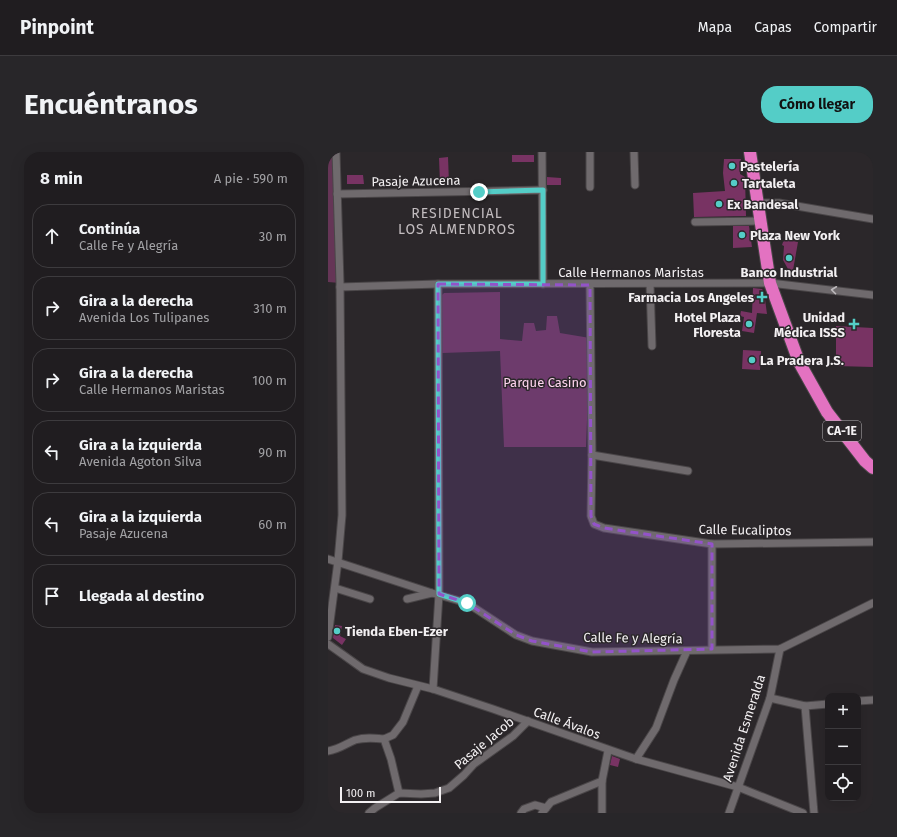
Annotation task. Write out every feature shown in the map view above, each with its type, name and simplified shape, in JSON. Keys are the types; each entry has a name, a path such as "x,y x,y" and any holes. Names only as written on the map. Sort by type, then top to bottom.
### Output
{"highway":[{"name":"CA-1E","path":"750,152 761,221 774,284 780,308 799,362 832,418 865,461 873,468"},
{"name":"CA-1E","path":"756,152 765,203 774,284"}],"street":[{"path":"328,637 335,588 342,515 340,287 336,152"},
{"path":"542,152 543,284"},
{"path":"590,152 590,187"},
{"path":"634,152 635,185"},
{"name":"Pasaje Azucena","path":"337,194 543,190"},
{"path":"765,203 779,203 873,219"},
{"path":"695,222 761,221"},
{"path":"433,690 436,594 438,284"},
{"name":"Calle Hermanos Maristas","path":"340,287 438,284 774,284 873,295"},
{"path":"590,284 592,455 688,471"},
{"path":"650,284 652,346"},
{"name":"Calle Eucaliptos","path":"592,455 591,516 594,524 604,528 712,544 873,542"},
{"path":"712,544 712,649"},
{"name":"Calle Fe y Alegría","path":"328,559 467,603 516,635 532,641 592,652 780,649 873,603"},
{"path":"335,588 370,599"},
{"path":"407,599 436,594"},
{"name":"Calle Ávalos","path":"328,644 363,669 528,721 636,760 738,787 803,813"},
{"name":"Avenida Esmeralda","path":"729,813 770,698 780,649"},
{"path":"636,760 656,728 674,680 687,651"},
{"path":"385,742 393,735 403,722 418,686"},
{"path":"770,698 805,706 825,704"},
{"path":"861,702 873,700"},
{"path":"805,706 814,813"},
{"name":"Pasaje Jacob","path":"400,793 435,793 449,788 474,764 513,736 528,721"},
{"path":"328,751 338,749 357,740 369,738 385,742"},
{"path":"369,813 400,793 385,742"},
{"path":"602,813 602,782 608,750"},
{"path":"521,813 524,809 535,806 544,811 551,802 602,782"}],"highlighted area":[{"path":"438,284 590,285 591,516 594,524 604,528 712,544 712,649 592,652 532,641 516,635 467,603 439,594"}],"green space":[{"path":"328,152 337,152 340,283 328,282"},
{"name":"Parque Casino","path":"500,292 500,339 522,341 524,323 534,323 536,331 546,330 547,316 557,316 560,333 590,338 586,447 504,447 500,351 442,353 442,295 444,293"}],"building":[{"path":"512,155 534,155 534,162 512,162"},
{"path":"448,157 449,183 440,183 439,158"},
{"name":"Ex Bandesal","path":"724,159 741,159 740,174 745,177 746,216 694,217 693,193 725,191 723,173"},
{"path":"347,175 363,175 364,184 347,184"},
{"path":"547,177 561,178 561,185 547,185"},
{"name":"Plaza New York","path":"733,226 749,226 752,247 733,248"},
{"name":"Banco Industrial","path":"786,240 798,242 792,276 787,276 788,269 783,260 784,246 782,245"},
{"path":"753,288 762,289 764,292 767,314 757,313 754,333 742,331 744,317 740,316 741,311 752,313"},
{"path":"836,326 873,328 873,367 836,366"},
{"name":"La Pradera J.S.","path":"743,350 761,351 760,370 742,369"},
{"name":"Tienda Eben-Ezer","path":"335,625 342,626 340,636 346,639 342,645 333,638"},
{"path":"612,756 620,759 618,767 610,765"}],"place":[{"name":"Pastelería","path":"732,166"},
{"name":"Tartaleta","path":"734,183"},
{"name":"Ex Bandesal","path":"719,204"},
{"name":"Plaza New York","path":"742,235"},
{"name":"Banco Industrial","path":"789,258"},
{"name":"Farmacia Los Angeles","path":"762,297"},
{"name":"Hotel Plaza Floresta","path":"749,324"},
{"name":"Unidad Médica ISSS","path":"854,324"},
{"name":"La Pradera J.S.","path":"752,360"},
{"name":"Tienda Eben-Ezer","path":"337,631"}],"district":[{"name":"RESIDENCIAL LOS ALMENDROS","path":"457,222"}],"route":[{"path":"467,603 439,594 438,284 543,284 543,190 479,192"}]}
